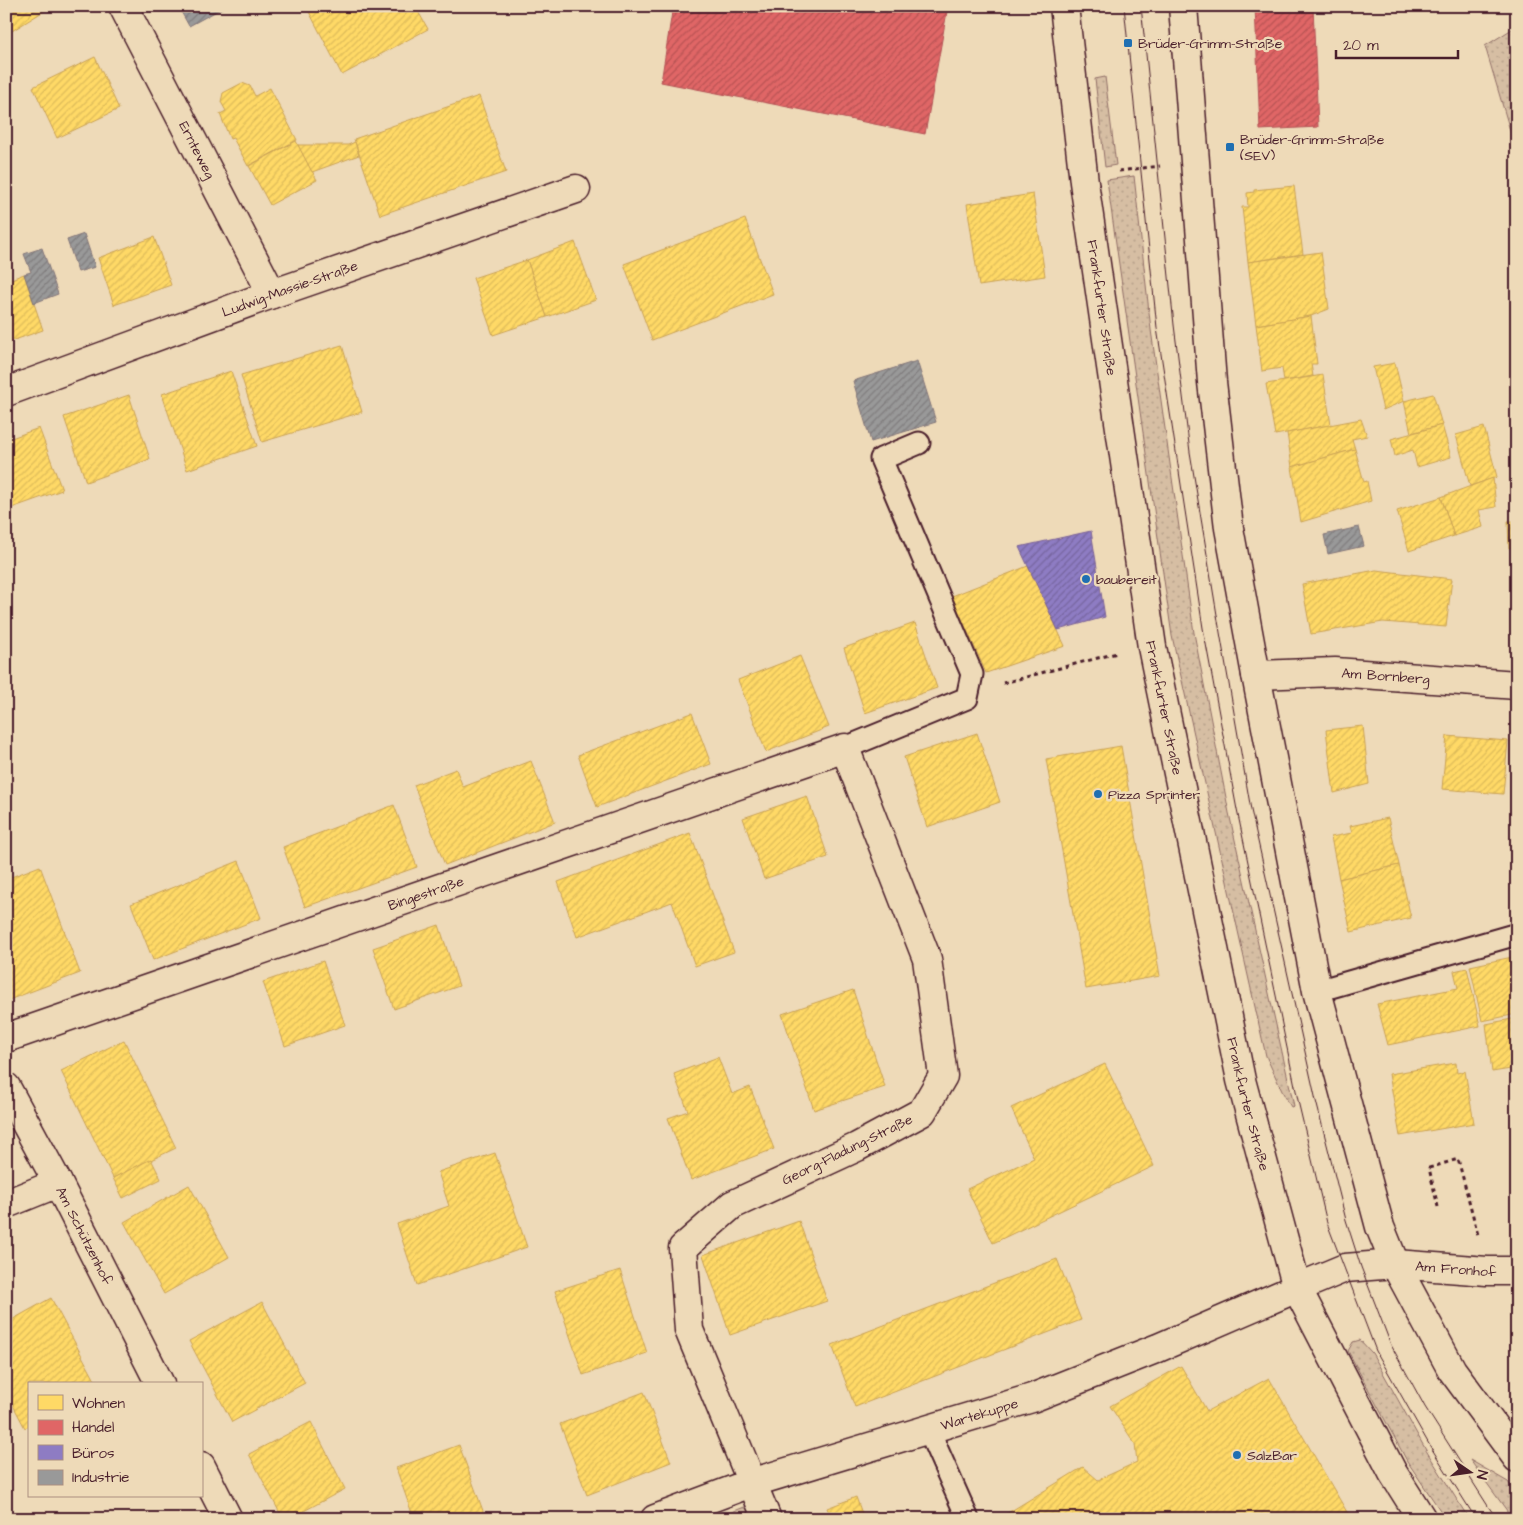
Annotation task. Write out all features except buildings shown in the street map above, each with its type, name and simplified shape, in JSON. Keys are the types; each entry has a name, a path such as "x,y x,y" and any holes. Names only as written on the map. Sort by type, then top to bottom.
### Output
{"street":[{"name":"Ernteweg","path":"123,6 272,294"},
{"name":"Frankfurter Straße","path":"1064,6 1083,174 1152,647 1241,1080 1297,1288 1393,1473 1422,1519"},
{"path":"1182,6 1212,382 1229,528 1317,991 1380,1227 1395,1264 1452,1370 1517,1458"},
{"name":"Ludwig-Massie-Straße","path":"6,392 272,294 576,189"},
{"name":"Am Bornberg","path":"1256,675 1335,672 1517,685"},
{"name":"Bingestraße","path":"6,1038 845,748"},
{"name":"Georg-Fladung-Straße","path":"751,1483 690,1330 682,1248 732,1205 857,1147 922,1112 943,1076 927,958 845,748"},
{"name":"Am Schützenhof","path":"6,1087 58,1183 159,1382"},
{"path":"6,1204 58,1183"},
{"name":"Am Fronhof","path":"1297,1288 1345,1268 1395,1264 1487,1271 1517,1271"},
{"name":"Wartekuppe","path":"655,1519 751,1483 1032,1398 1158,1348 1297,1288"},
{"path":"202,1468 228,1519"},
{"path":"751,1483 766,1519"}],"lane":[{"path":"845,748 968,698 972,674 881,459 919,443"},
{"path":"1317,991 1517,934"},
{"path":"928,1429 968,1519"}],"path":[{"path":"1083,174 1195,163"},
{"path":"1002,683 1106,654"},
{"path":"1438,1207 1429,1168 1458,1159 1471,1212"}],"green space":[{"path":"1517,26 1517,154 1485,46"},
{"path":"1105,77 1116,165 1105,167 1095,79"},
{"path":"1134,176 1151,330 1194,633 1229,813 1294,1106 1291,1107 1266,1056 1172,636 1107,180"},
{"path":"1360,1340 1372,1353 1427,1452 1469,1519 1446,1519 1407,1461 1348,1351 1353,1342"},
{"path":"1470,1460 1508,1482 1517,1494 1517,1519 1513,1519"},
{"path":"747,1506 752,1519 714,1519"}],"tram line":[{"path":"1124,6 1157,328 1203,628 1237,810 1299,1105 1327,1223 1376,1351 1430,1446 1476,1519"},
{"path":"1141,6 1174,325 1190,452 1251,810 1316,1101 1346,1220 1361,1267 1391,1345 1425,1407 1497,1519"}],"place":[{"name":"Brüder-Grimm-Straße","path":"1128,43"},
{"name":"Brüder-Grimm-Straße (SEV)","path":"1230,147"},
{"name":"baubereit","path":"1086,579"},
{"name":"Pizza Sprinter","path":"1098,794"},
{"name":"SalzBar","path":"1237,1455"}]}
